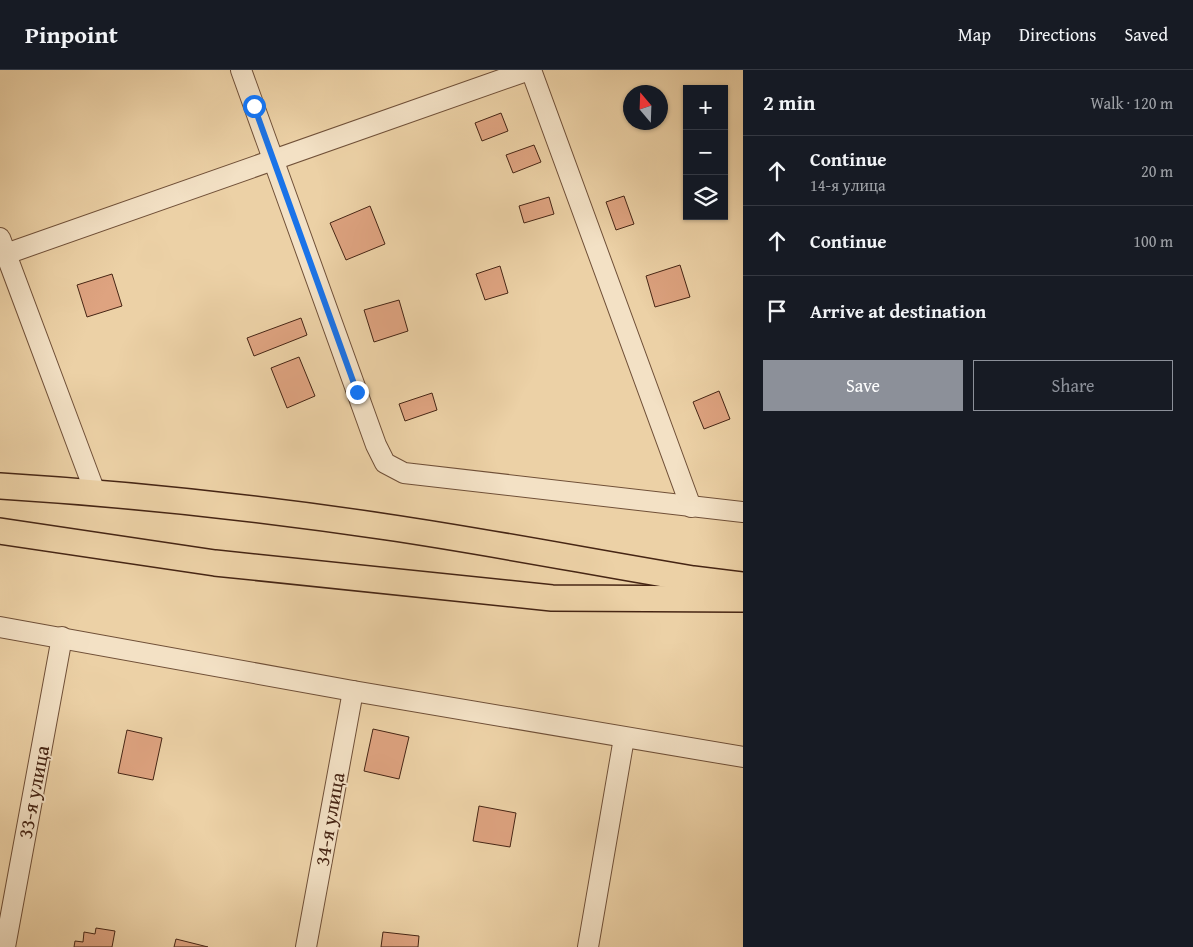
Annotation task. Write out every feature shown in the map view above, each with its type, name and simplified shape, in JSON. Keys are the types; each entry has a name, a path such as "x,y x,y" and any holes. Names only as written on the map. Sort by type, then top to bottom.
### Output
{"main road":[{"path":"0,486 95,492 187,501 388,527 693,579 743,585"},
{"path":"0,531 215,562 542,597 743,599"}],"street":[{"path":"241,70 376,445 385,463 404,473 743,512"},
{"path":"95,492 3,246 274,161 530,70 691,507"},
{"path":"0,627 353,691 743,757"},
{"name":"33-я улица","path":"4,947 62,637"},
{"name":"34-я улица","path":"306,947 353,691"},
{"path":"588,947 624,738"}],"building":[{"path":"501,113 508,131 482,141 475,123"},
{"path":"534,145 541,162 513,173 506,155"},
{"path":"624,196 634,224 616,230 606,202"},
{"path":"549,197 554,214 524,223 519,206"},
{"path":"370,206 385,244 346,260 330,223"},
{"path":"680,265 690,297 655,307 646,276"},
{"path":"500,266 508,293 485,300 476,274"},
{"path":"112,274 122,306 87,317 77,285"},
{"path":"399,300 408,331 374,342 364,310"},
{"path":"301,318 307,335 254,356 247,338"},
{"path":"299,357 315,396 287,408 271,368"},
{"path":"719,391 730,419 704,429 693,402"},
{"path":"432,393 437,410 405,421 399,404"},
{"path":"373,729 409,737 399,779 364,771"},
{"path":"127,730 162,738 153,780 118,773"},
{"path":"479,806 516,813 510,847 473,841"},
{"path":"96,928 115,931 112,947 74,947 75,941 83,942 84,932 95,934"},
{"path":"383,932 419,936 418,947 381,947"},
{"path":"176,939 208,947 174,947"}],"route":[{"path":"254,106 357,392"}]}
